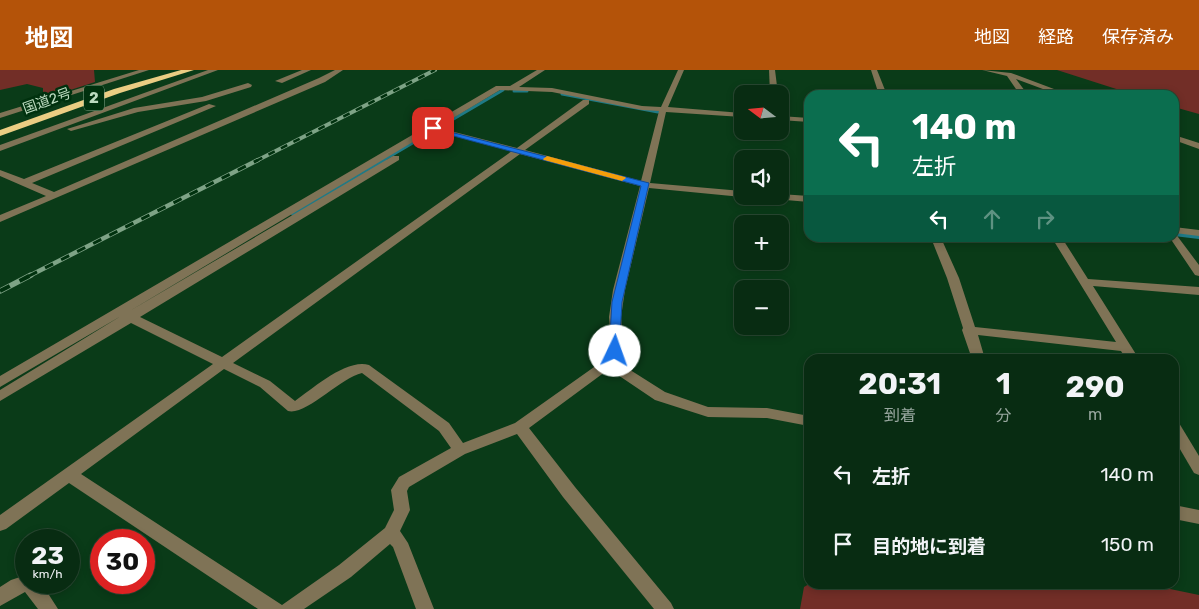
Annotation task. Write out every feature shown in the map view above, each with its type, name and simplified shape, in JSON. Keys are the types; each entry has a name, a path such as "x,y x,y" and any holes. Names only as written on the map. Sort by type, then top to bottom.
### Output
{"highway":[{"name":"国道2号","path":"0,126 81,96 164,70"},
{"name":"国道2号","path":"0,133 117,91 190,70"}],"street":[{"path":"0,116 146,70"},
{"path":"0,148 170,84 215,70"},
{"path":"300,90 279,81 308,70"},
{"path":"0,218 300,90 340,70"},
{"path":"0,382 125,314 542,70"},
{"path":"289,609 345,571 391,533 402,510 399,490 404,482 460,450 520,427 609,363 617,342 615,317 619,290 663,112 681,70"},
{"path":"772,70 773,85"},
{"path":"874,70 881,90"},
{"path":"984,70 1009,74 1052,90"},
{"path":"1009,74 1020,90"},
{"path":"51,130 71,129 138,110 203,99 248,85"},
{"path":"0,396 125,314 499,88 554,94 632,111 734,115"},
{"path":"509,90 560,91 626,106 663,112"},
{"path":"203,99 212,106 215,126"},
{"path":"0,524 586,102"},
{"path":"23,183 212,106"},
{"path":"789,119 804,120"},
{"path":"438,130 646,185 734,193"},
{"path":"1179,139 1197,146"},
{"path":"1179,145 1197,146"},
{"path":"0,173 53,195"},
{"path":"789,197 804,199"},
{"path":"1179,234 1199,233"},
{"path":"938,242 953,278 977,354"},
{"path":"1059,242 1130,354"},
{"path":"1179,242 1199,273"},
{"path":"1084,282 1199,291"},
{"path":"125,314 265,384 293,407 298,406 340,377 357,369 364,368 444,427 460,450"},
{"path":"968,330 1126,346"},
{"path":"609,363 660,396 708,412 719,414 767,413 804,420"},
{"path":"520,427 569,492 665,609"},
{"path":"1179,434 1199,468"},
{"path":"70,475 274,609"},
{"path":"1179,513 1199,517"},
{"path":"391,533 400,543 425,609"},
{"path":"0,597 17,586 27,583 36,590 49,609"}],"shaded area":[{"path":"0,70 94,70 95,82 55,95 43,93 43,88 27,84 0,90"},
{"path":"1057,70 1199,70 1199,114 1179,108 1179,90 1119,90"},
{"path":"804,587 804,589 1170,589 1199,595 1199,609 800,609"}],"waterway":[{"path":"382,161 503,90"},
{"path":"514,91 527,91"},
{"path":"562,94 658,112"},
{"path":"293,214 385,160"},
{"path":"1179,235 1199,237"}],"railway":[{"path":"256,161 435,70"},
{"path":"29,276 258,160"},
{"path":"0,291 31,275"}],"slow traffic":[{"path":"547,159 622,178"}],"route":[{"path":"433,128 646,185 619,290 615,317 617,342 615,351"}]}
